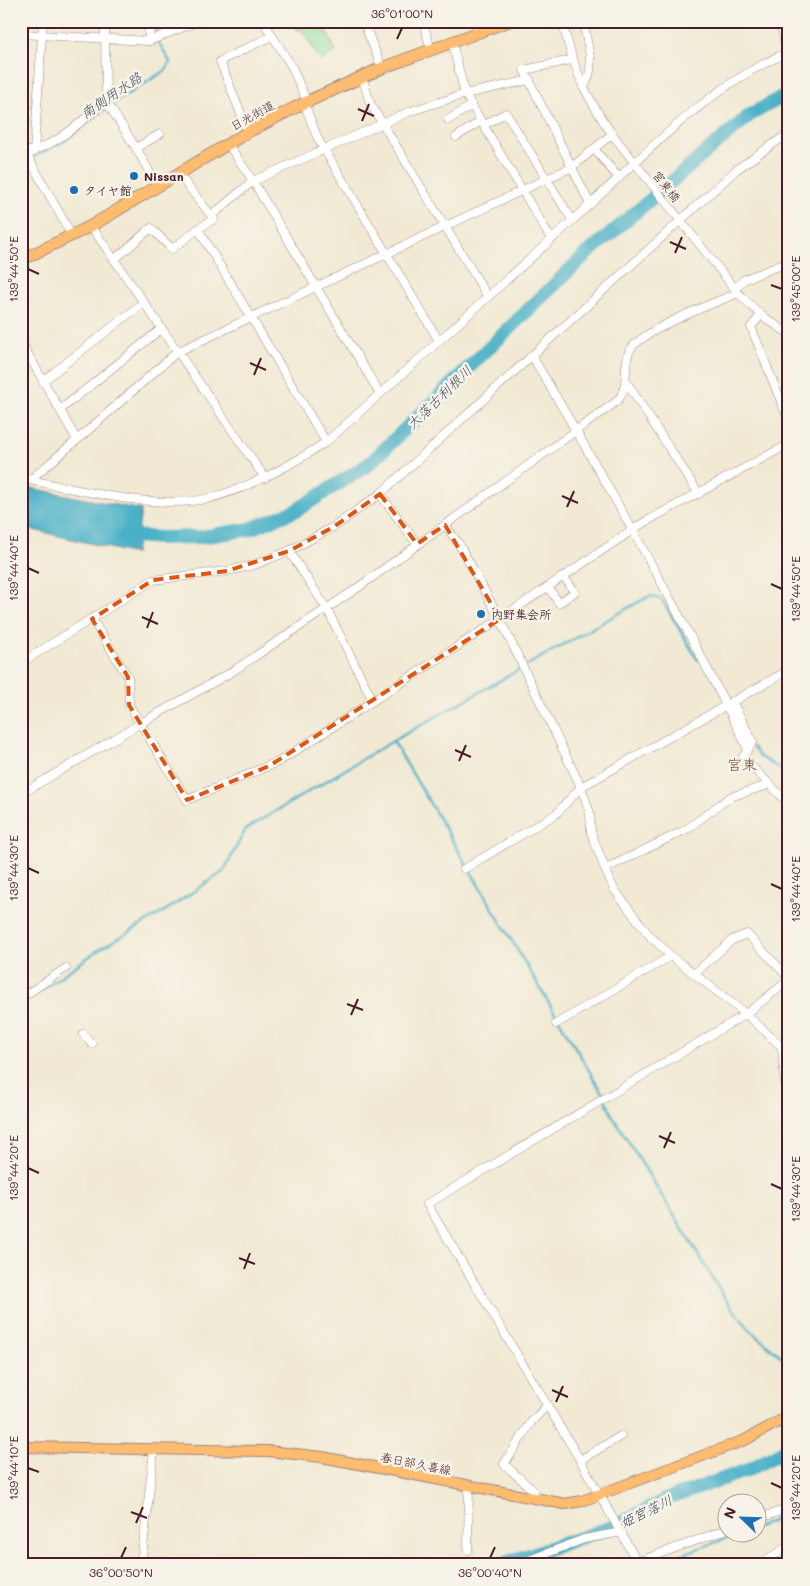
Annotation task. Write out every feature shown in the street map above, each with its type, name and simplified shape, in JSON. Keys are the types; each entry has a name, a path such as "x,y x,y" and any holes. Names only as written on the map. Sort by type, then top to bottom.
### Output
{"highway":[{"name":"日光街道","path":"21,260 91,226 248,132 307,102 362,76 452,42 477,26 509,21"}],"main road":[{"name":"春日部久喜線","path":"21,1447 74,1446 154,1450 268,1451 322,1457 565,1504 601,1496 745,1440 789,1416"}],"street":[{"path":"43,21 27,156 72,236"},
{"path":"105,21 108,105 136,148 158,187"},
{"path":"149,21 155,40"},
{"path":"21,34 155,40 198,21"},
{"path":"263,21 292,67 307,102 306,108 318,139 439,341"},
{"path":"363,21 382,68"},
{"path":"423,21 431,50"},
{"name":"宮東橋","path":"562,21 571,60 594,108 612,134 736,290 761,314 789,334"},
{"path":"583,21 590,66 590,80 583,87"},
{"path":"21,478 141,500 184,501 208,498 265,478 326,442 619,178 723,88 788,53 780,21"},
{"path":"248,132 220,61 272,36"},
{"path":"452,42 465,94 551,239"},
{"path":"571,60 524,70 590,204"},
{"path":"362,76 370,104 382,125 488,296"},
{"path":"211,216 253,181 325,151 427,104 530,80"},
{"path":"27,156 62,136 108,105"},
{"path":"448,120 472,105"},
{"path":"456,138 482,123 506,113 572,220"},
{"path":"21,663 153,580 228,571 254,565 289,551 335,526 380,494 737,169 789,133"},
{"path":"136,148 160,134"},
{"path":"30,480 177,352 572,167 612,134"},
{"path":"228,144 253,181 380,394"},
{"path":"594,150 619,178"},
{"path":"114,260 151,228 172,249 214,219 179,175"},
{"path":"91,226 265,478"},
{"path":"198,229 326,442"},
{"path":"21,794 140,722 230,673 327,609 623,396 627,384 627,358 635,343 679,318 736,290 745,279 789,262"},
{"path":"43,381 143,302"},
{"path":"761,314 751,327 789,421"},
{"path":"60,410 161,329"},
{"path":"21,342 25,357 43,381 77,440"},
{"path":"532,356 753,742 743,757 768,785 775,788 789,805"},
{"path":"627,384 699,494"},
{"path":"92,619 128,677 129,705 187,800 280,761 548,588 631,531 789,444"},
{"path":"380,494 418,544"},
{"path":"445,525 459,544 500,619 581,787 590,813 591,832 614,889 650,936 671,956 746,1014 782,1047 788,1135"},
{"path":"289,551 327,609 373,701"},
{"path":"548,588 559,603 575,592 564,576"},
{"path":"464,868 556,814 581,787 729,702 789,670"},
{"path":"605,869 687,829 730,797 768,785"},
{"path":"694,974 732,940 747,934 789,979 746,1014 428,1204 621,1530 638,1564 718,1533"},
{"path":"556,1024 671,956"},
{"path":"21,998 66,968"},
{"path":"83,1034 92,1044"},
{"path":"538,1500 534,1491 504,1464 532,1421 548,1405"},
{"path":"580,1460 621,1436"},
{"path":"141,1565 154,1450"},
{"path":"468,1550 469,1486"},
{"path":"768,1515 789,1508"},
{"path":"516,1565 584,1539 621,1530"},
{"path":"758,1565 789,1546"}],"highlighted area":[{"path":"380,494 417,544 445,525 500,619 269,766 187,800 129,705 128,677 92,619 153,580 227,571 289,551 335,526"}],"green space":[{"path":"292,21 314,21 316,25 322,23 336,51 321,61 301,29 297,30"}],"water":[{"path":"21,486 141,510 135,554 21,527"}],"waterway":[{"name":"南側用水路","path":"21,163 64,141 112,104 166,70 170,62 158,41 154,21"},
{"name":"大落古利根川","path":"119,535 161,538 201,537 250,529 297,510 369,464 583,257 750,115 789,93"},
{"path":"21,1004 103,947 160,914 223,872 246,829 393,741 644,599 651,596 662,600 698,660"},
{"path":"393,741 603,1094 612,1115 728,1303 751,1331 789,1363"},
{"path":"753,747 759,756 789,774"},
{"name":"姫宮落川","path":"499,1565 610,1528 665,1500 750,1469 789,1448"},
{"path":"768,1523 789,1515"},
{"path":"652,1565 718,1541"}],"place":[{"name":"Nissan","path":"134,176"},
{"name":"タイヤ館","path":"74,190"},
{"name":"内野集会所","path":"481,614"}],"district":[{"name":"宮東","path":"742,764"}]}
